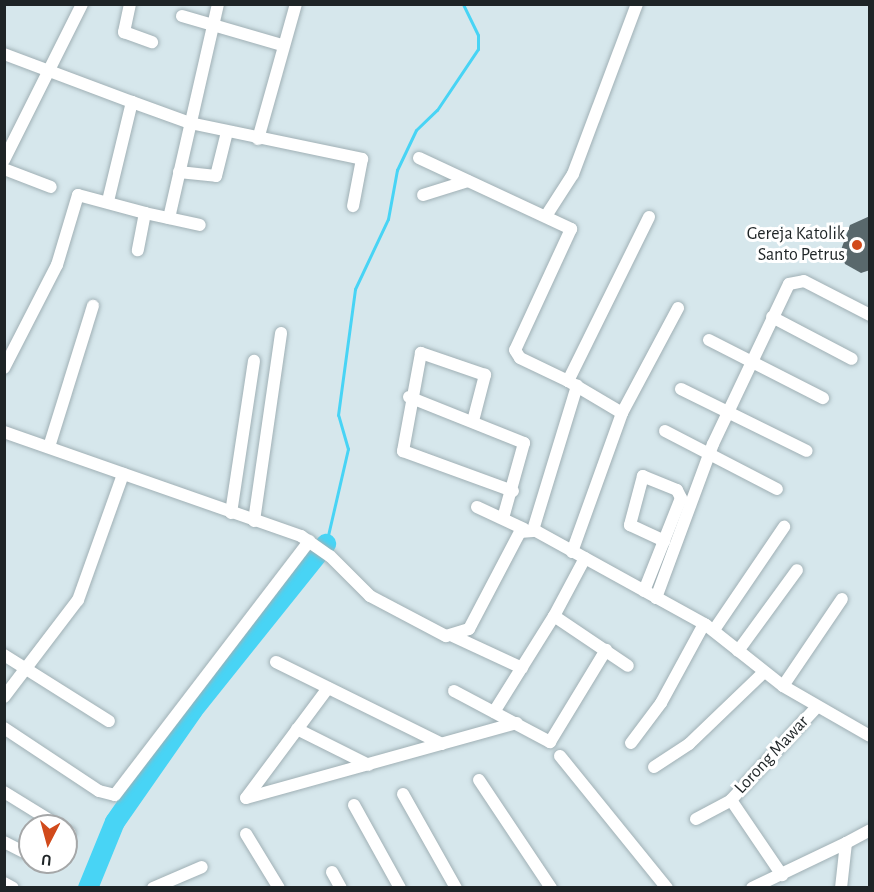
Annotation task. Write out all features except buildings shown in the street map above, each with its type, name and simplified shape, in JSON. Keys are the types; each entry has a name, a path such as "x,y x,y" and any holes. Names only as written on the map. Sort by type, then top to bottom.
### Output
{"street":[{"path":"4,160 52,72 82,4"},
{"path":"130,4 124,32 152,42"},
{"path":"169,218 218,4"},
{"path":"258,139 282,45 296,4"},
{"path":"546,216 573,174 637,4"},
{"path":"182,16 213,23 282,45"},
{"path":"4,54 190,123 362,159 353,206"},
{"path":"108,201 132,102"},
{"path":"179,172 216,176 227,132"},
{"path":"419,158 569,227 572,233 514,350 520,358 573,383 622,413"},
{"path":"4,169 51,187"},
{"path":"423,195 468,181"},
{"path":"4,368 57,265 76,197 108,201 145,213 200,225"},
{"path":"138,249 145,213"},
{"path":"453,636 471,627 529,530 573,383 649,217"},
{"path":"656,598 709,455 789,284 796,279 870,315"},
{"path":"49,447 93,306"},
{"path":"572,552 622,413 678,308"},
{"path":"772,317 852,359"},
{"path":"254,521 281,333"},
{"path":"709,340 823,398"},
{"path":"473,421 486,376 421,353 410,397 403,451 513,491"},
{"path":"231,513 254,361"},
{"path":"681,389 807,451"},
{"path":"410,397 473,421 525,445 503,518"},
{"path":"665,431 777,489"},
{"path":"4,432 310,542 330,556 370,596 522,668"},
{"path":"4,697 24,667 78,600 123,474"},
{"path":"644,591 664,541 681,495 643,476 630,525 664,541"},
{"path":"477,507 585,558 709,627 783,686 816,708 870,736"},
{"path":"631,743 661,703 709,627 784,527"},
{"path":"4,728 99,791 115,795 310,542"},
{"path":"494,712 554,616 585,558"},
{"path":"738,651 797,570"},
{"path":"783,686 842,599"},
{"path":"554,616 628,666"},
{"path":"454,691 550,742 606,650"},
{"path":"4,655 108,721"},
{"path":"276,662 442,744"},
{"path":"654,767 688,744 764,672"},
{"path":"328,688 246,798 517,723"},
{"name":"Lorong Mawar","path":"696,819 731,800 816,708"},
{"path":"297,729 369,765"},
{"path":"560,756 666,888"},
{"path":"479,780 550,888"},
{"path":"4,792 40,814"},
{"path":"403,794 456,888"},
{"path":"731,800 782,875"},
{"path":"354,805 400,888"},
{"path":"752,888 870,830"},
{"path":"246,834 279,888"},
{"path":"4,842 18,849"},
{"path":"841,888 846,843"},
{"path":"153,888 201,867"},
{"path":"332,872 341,888"},
{"path":"4,882 13,888"}],"waterway":[{"path":"326,544 348,449 338,415 355,289 388,219 397,170 416,130 437,110 478,49 478,35 463,4"},
{"path":"88,888 115,822 193,710 326,544"}],"place":[{"name":"Gereja Katolik Santo Petrus","path":"857,245"}]}
